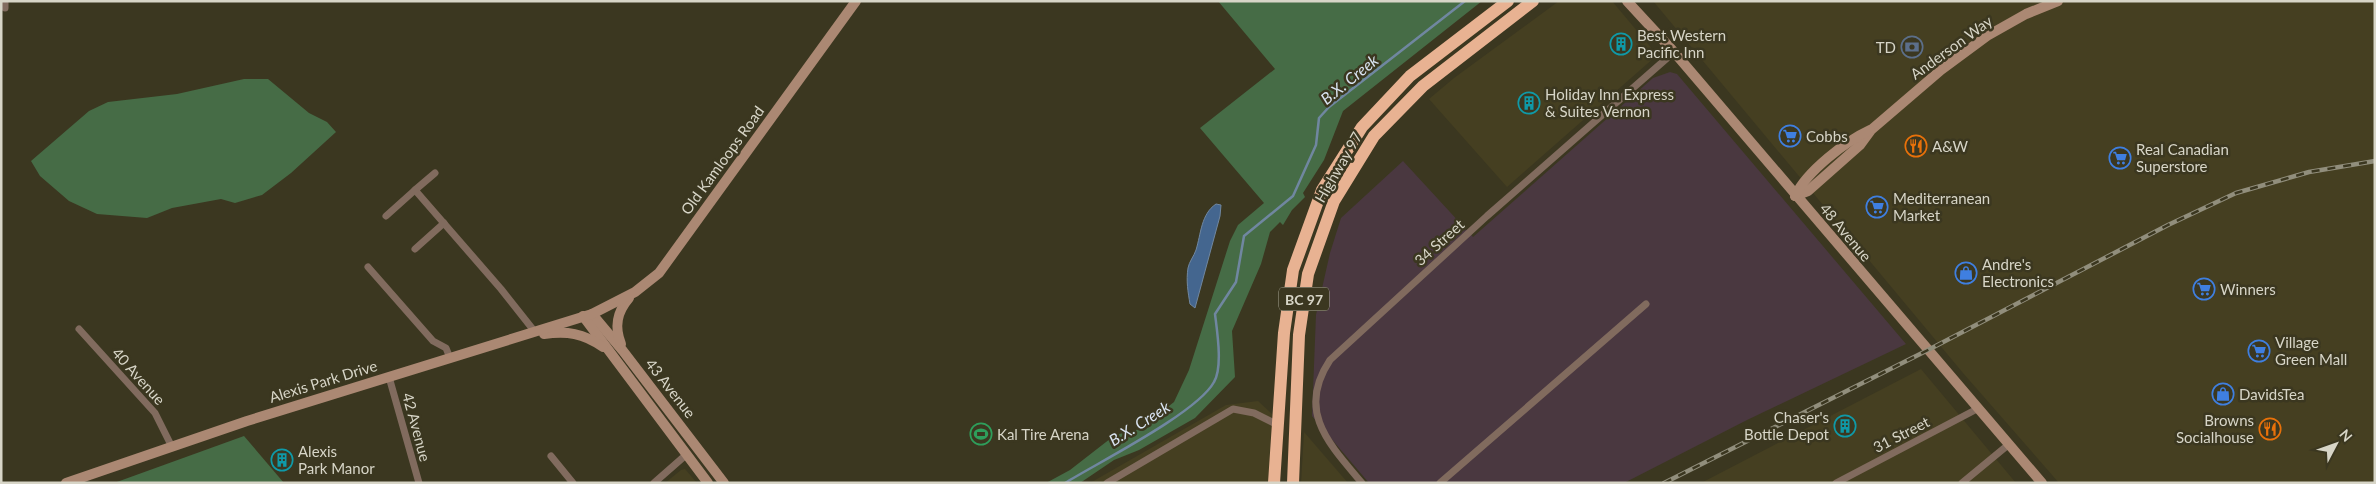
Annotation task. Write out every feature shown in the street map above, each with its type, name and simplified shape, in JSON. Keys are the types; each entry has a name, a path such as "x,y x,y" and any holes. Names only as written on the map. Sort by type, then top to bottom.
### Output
{"highway":[{"name":"Highway 97","path":"1274,483 1284,333 1292,270 1322,190 1362,127 1410,76 1508,1"},
{"name":"Highway 97","path":"1293,481 1300,326 1308,274 1334,201 1374,136 1416,94 1533,1"}],"street":[{"name":"Old Kamloops Road","path":"588,315 635,292 659,273 856,1"},
{"name":"48 Avenue","path":"1627,1 1674,52 2042,483"},
{"name":"Anderson Way","path":"1796,196 1810,189 1860,145 1871,130 1941,70 1987,36 2026,14 2058,1"},
{"name":"34 Street","path":"1362,483 1329,444 1320,429 1316,407 1318,385 1320,374 1330,360 1487,216 1674,52"},
{"path":"386,216 435,174"},
{"path":"416,190 530,334 565,332 581,334 607,350"},
{"path":"414,249 444,223"},
{"path":"368,267 433,341 446,348 450,358"},
{"path":"623,351 617,336 616,322 622,307 635,292"},
{"path":"1440,483 1646,304"},
{"name":"Alexis Park Drive","path":"66,483 171,445 588,315"},
{"name":"43 Avenue","path":"588,315 607,350 708,483"},
{"name":"43 Avenue","path":"588,315 623,351 724,483"},
{"name":"40 Avenue","path":"79,329 155,413 171,445"},
{"name":"42 Avenue","path":"389,377 418,482"},
{"path":"1107,483 1233,409 1254,413 1278,425"},
{"name":"31 Street","path":"1836,483 1978,409"},
{"path":"1962,483 2008,445"},
{"path":"654,483 687,454"},
{"path":"551,456 573,483"}],"shaded area":[{"path":"1559,1 1612,1 1653,50 1655,57 1507,187 1429,99 1454,78"},
{"path":"1653,1 2375,1 2375,483 2059,483 1963,373"},
{"path":"1670,72 1677,74 1906,344 1747,420 1624,483 1369,483 1312,416 1316,315 1330,253 1341,218 1403,161 1473,237 1653,78"},
{"path":"1921,369 2016,483 1701,483"},
{"path":"1258,401 1272,414 1268,483 1090,483 1226,405"},
{"path":"1304,432 1348,483 1301,483"},
{"path":"685,469 697,483 665,483 681,470"}],"green space":[{"path":"1218,1 1482,1 1343,111 1324,160 1303,193 1305,197 1292,210 1283,225 1280,222 1270,232 1261,264 1232,331 1235,377 1195,418 1139,450 1114,460 1080,483 1046,483 1070,470 1115,435 1140,429 1174,402 1189,370 1230,241 1238,225 1264,203 1200,128 1275,69"},
{"path":"244,79 268,79 309,113 327,122 336,132 291,173 262,195 235,203 221,199 172,208 147,218 97,214 69,201 40,176 31,161 89,111 108,102 177,94"},
{"path":"244,436 284,483 114,483"}],"water":[{"path":"1216,204 1221,205 1220,216 1195,308 1190,304 1187,282 1188,268 1196,250 1204,219"}],"waterway":[{"name":"B.X. Creek","path":"1065,483 1168,422 1188,408 1214,382 1217,375 1219,349 1215,314 1236,282 1244,236 1293,196 1316,145 1319,118 1329,107 1465,1"}],"railway":[{"path":"1664,483 1928,350 2168,225 2236,193 2309,172 2375,161"}],"place":[{"name":"Best Western Pacific Inn","path":"1621,44"},
{"name":"TD","path":"1912,47"},
{"name":"Holiday Inn Express & Suites Vernon","path":"1529,103"},
{"name":"Cobbs","path":"1790,136"},
{"name":"A&W","path":"1916,146"},
{"name":"Real Canadian Superstore","path":"2120,158"},
{"name":"Mediterranean Market","path":"1877,207"},
{"name":"Andre's Electronics","path":"1966,273"},
{"name":"Winners","path":"2204,289"},
{"name":"Village Green Mall","path":"2259,351"},
{"name":"DavidsTea","path":"2223,394"},
{"name":"Chaser's Bottle Depot","path":"1845,426"},
{"name":"Browns Socialhouse","path":"2270,429"},
{"name":"Kal Tire Arena","path":"981,434"},
{"name":"Alexis Park Manor","path":"282,460"}]}
